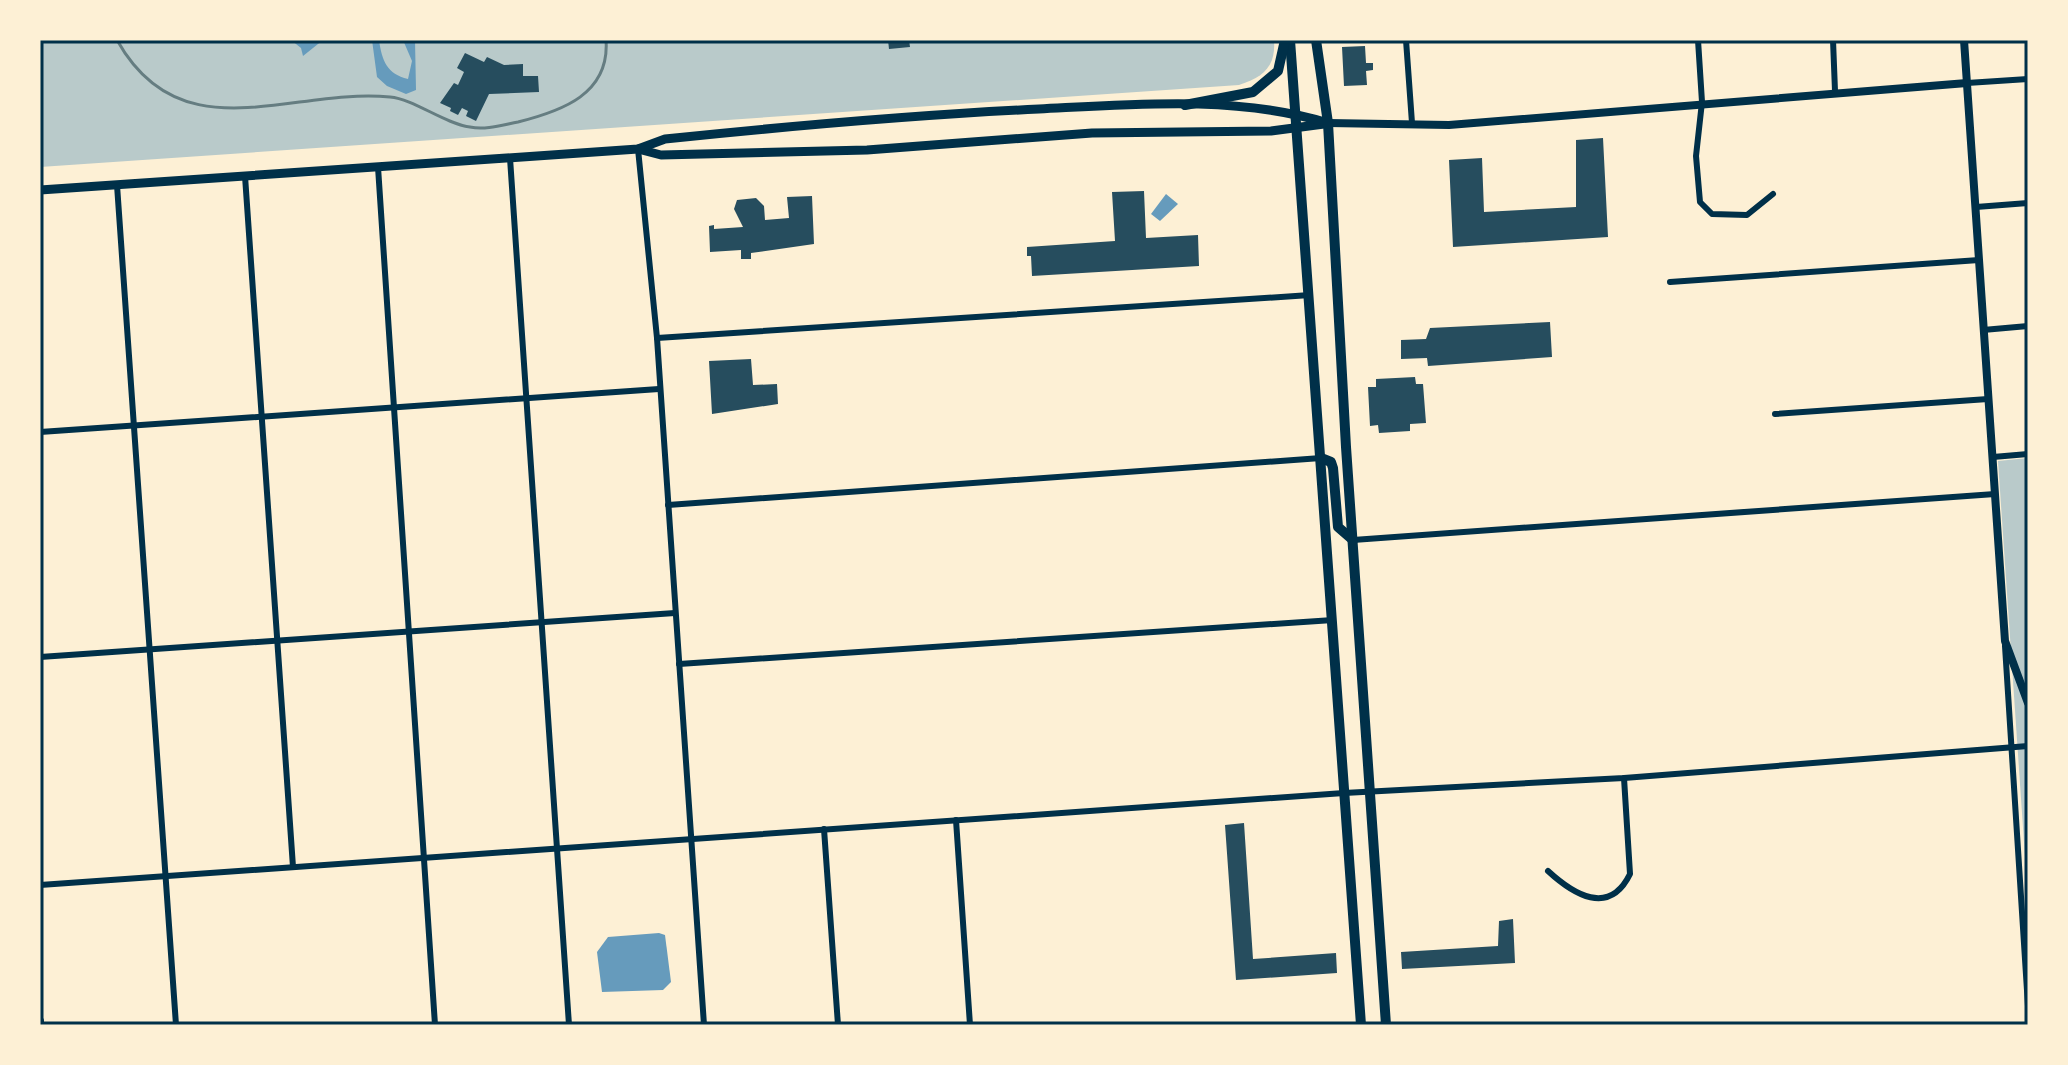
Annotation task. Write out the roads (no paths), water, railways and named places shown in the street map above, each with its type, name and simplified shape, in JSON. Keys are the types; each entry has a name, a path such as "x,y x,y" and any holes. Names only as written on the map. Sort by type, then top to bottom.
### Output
{"main road":[{"path":"1185,105 1253,92 1278,71 1288,40"},
{"path":"1288,40 1297,114 1361,1025"},
{"path":"1316,40 1328,123 1386,1025"},
{"path":"40,190 638,149 665,139 864,118 1106,105 1271,108 1328,123"},
{"path":"638,149 661,155 819,151 1092,133 1298,129 1328,123"},
{"path":"1321,458 1331,462 1333,468 1338,527 1353,540"}],"street":[{"path":"1406,40 1412,123"},
{"path":"1698,40 1702,102 1696,156 1700,202 1712,214 1747,215 1773,194"},
{"path":"1833,40 1835,91"},
{"path":"1964,40 2028,1006"},
{"path":"1328,123 1449,125 1835,91 2028,79"},
{"path":"638,149 657,338 704,1025"},
{"path":"510,158 569,1025"},
{"path":"378,167 435,1025"},
{"path":"245,176 293,867"},
{"path":"117,185 176,1025"},
{"path":"1976,207 2028,203"},
{"path":"1670,282 1979,260"},
{"path":"657,338 1310,295"},
{"path":"1983,330 2028,326"},
{"path":"40,432 659,389"},
{"path":"1775,414 1988,399"},
{"path":"1993,457 2028,454"},
{"path":"668,505 1321,458"},
{"path":"1353,540 1995,494"},
{"path":"40,657 675,613"},
{"path":"679,664 1333,620"},
{"path":"2005,641 2028,703"},
{"path":"40,885 1344,793 1624,778 2028,746"},
{"path":"1548,871 1583,897 1610,896 1623,888 1630,874 1624,778"},
{"path":"956,820 970,1025"},
{"path":"824,829 838,1025"}],"water":[{"path":"291,40 323,40 303,56 301,48"},
{"path":"372,40 379,40 390,70 408,79 412,61 403,40 415,40 416,90 406,94 387,86 377,77"},
{"path":"1166,194 1178,204 1160,221 1151,214"},
{"path":"665,935 671,982 663,990 602,992 597,952 608,937"}],"railway":[{"path":"117,40 143,75 173,96 206,106 241,108 353,96 390,97 409,102 460,125 482,128 535,118 580,97 592,87 600,74 606,40"}]}
